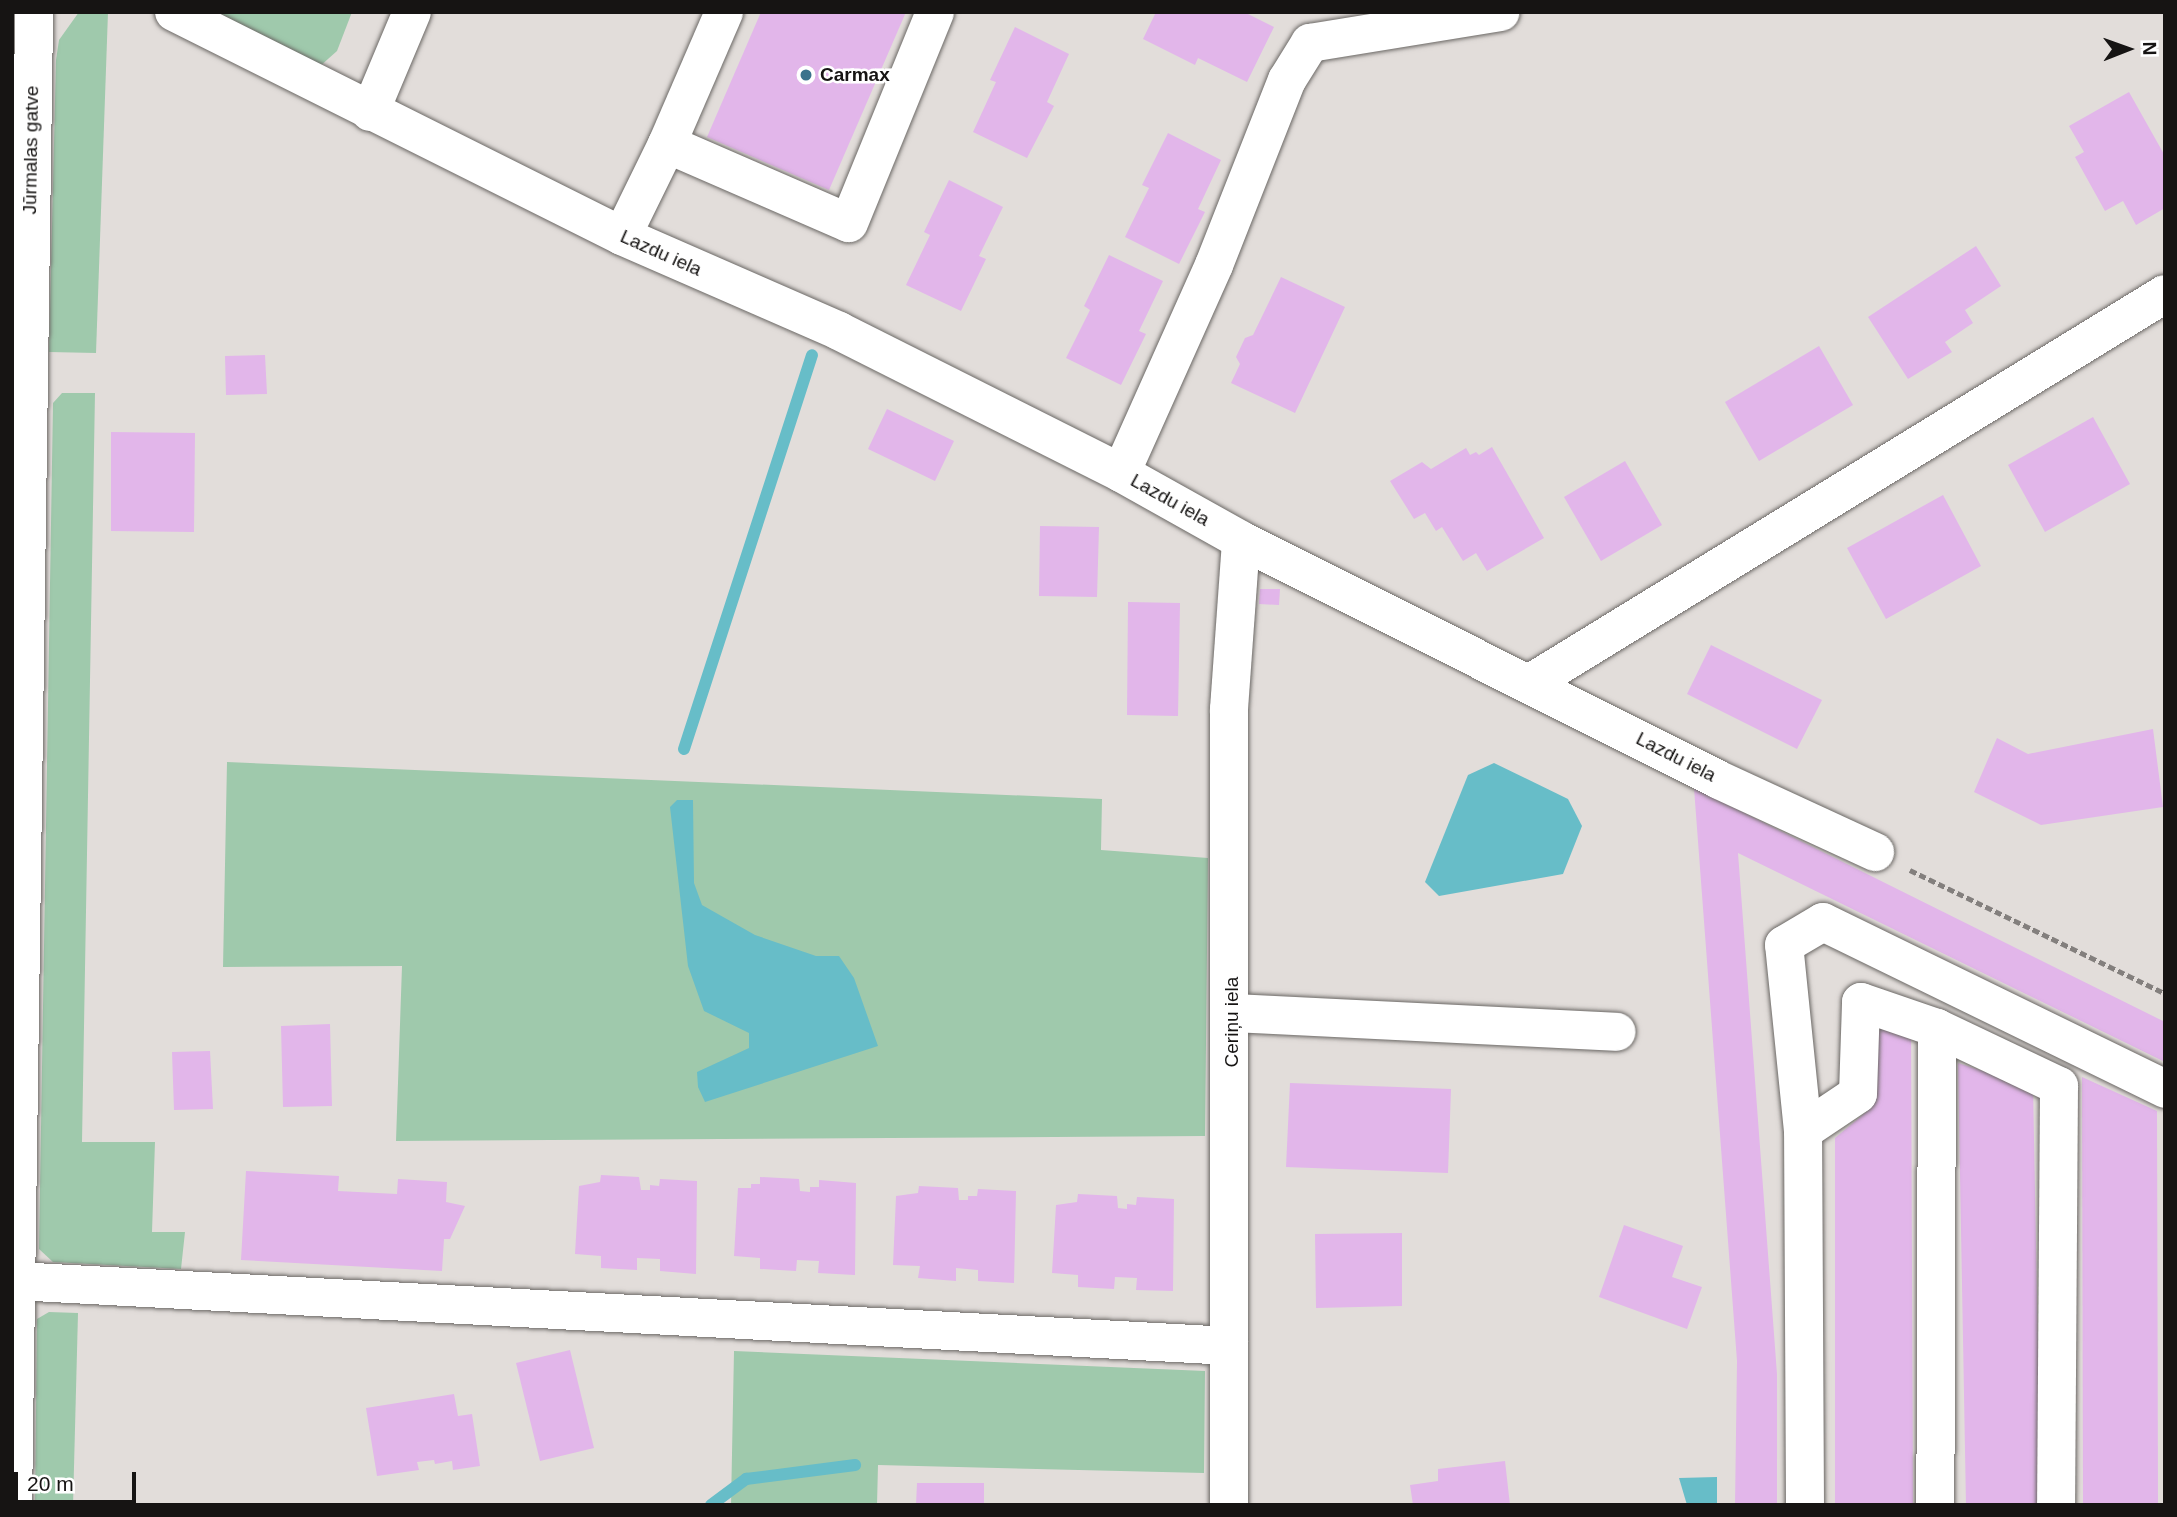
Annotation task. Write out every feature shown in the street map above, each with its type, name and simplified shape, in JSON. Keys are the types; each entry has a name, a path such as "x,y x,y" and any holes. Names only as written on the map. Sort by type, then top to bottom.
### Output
{"street":[{"name":"Jūrmalas gatve","path":"13,1505 20,309 34,12"},
{"name":"Lazdu iela","path":"174,12 622,236 839,331 1121,473 1241,540 1532,682 1719,780 1875,852"},
{"path":"370,112 412,12"},
{"path":"622,236 667,144 724,12"},
{"path":"667,144 849,223 935,12"},
{"path":"1121,473 1214,265 1287,80 1310,43 1502,12"},
{"path":"1532,682 2165,294"},
{"name":"Ceriņu iela","path":"1228,1505 1232,1013 1229,709 1241,540"},
{"path":"1805,1505 1803,1131 1784,946 1823,922 2165,1089"},
{"path":"1803,1131 1858,1094 1861,1002 1937,1028 2059,1086 2056,1505"},
{"path":"1232,1013 1617,1032"},
{"path":"1935,1505 1937,1028"},
{"path":"15,1281 1229,1346"}],"path":[{"path":"1875,852 2165,993"}],"green space":[{"path":"79,12 108,12 96,353 49,352 56,60 59,40"},
{"path":"216,12 352,12 337,51 319,67"},
{"path":"62,393 95,393 82,1142 155,1142 152,1232 185,1232 181,1269 53,1262 39,1249 53,403"},
{"path":"227,762 1102,799 1101,850 1208,858 1205,1136 396,1141 402,966 223,967"},
{"path":"49,1312 78,1313 73,1505 35,1505 37,1319"},
{"path":"734,1351 1205,1371 1204,1473 878,1465 877,1505 731,1505"}],"water":[{"path":"1494,763 1568,799 1582,826 1563,874 1439,896 1425,882 1468,775"},
{"path":"677,800 693,800 694,883 702,905 755,935 816,956 839,956 854,978 878,1046 705,1102 698,1087 697,1072 749,1048 749,1033 704,1011 688,966 670,807"},
{"path":"1717,1477 1717,1505 1687,1505 1679,1478"}],"building":[{"name":"Carmax","path":"761,12 906,12 829,190 707,137"},
{"path":"1156,12 1244,12 1274,27 1247,82 1198,58 1195,65 1143,39"},
{"path":"1015,27 1069,54 1047,102 1054,106 1027,158 973,132 996,82 990,80"},
{"path":"2129,92 2165,156 2165,208 2136,225 2123,201 2105,211 2075,157 2084,152 2069,126"},
{"path":"1168,133 1221,160 1198,209 1205,212 1179,264 1125,237 1149,188 1142,185"},
{"path":"949,180 1003,207 979,256 986,259 961,311 906,285 930,235 924,232"},
{"path":"1976,246 2001,286 1965,310 1973,323 1945,342 1952,352 1908,379 1868,317"},
{"path":"1109,255 1163,281 1139,331 1146,334 1121,385 1066,358 1090,310 1084,306"},
{"path":"1281,277 1345,307 1295,413 1231,383 1240,364 1236,357 1245,338 1253,335"},
{"path":"1819,346 1853,405 1759,461 1725,402"},
{"path":"265,355 267,394 226,395 225,356"},
{"path":"887,409 954,441 935,481 868,449"},
{"path":"2093,417 2130,484 2045,532 2008,465"},
{"path":"111,432 195,433 194,532 111,531"},
{"path":"1492,447 1544,538 1487,571 1476,553 1463,561 1442,527 1436,531 1425,513 1414,519 1390,481 1422,462 1431,469 1466,448 1470,455 1476,452 1479,455"},
{"path":"1625,461 1662,525 1601,561 1564,497"},
{"path":"1943,495 1981,566 1886,619 1847,548"},
{"path":"1040,526 1099,527 1097,597 1039,596"},
{"path":"1260,589 1280,589 1279,605 1259,604"},
{"path":"1128,602 1180,603 1178,716 1127,715"},
{"path":"1711,645 1822,700 1797,749 1687,694"},
{"path":"2153,729 2163,807 2041,825 1974,792 1997,738 2028,754"},
{"path":"1694,788 2165,1022 2165,1062 1738,853 1777,1374 1777,1505 1735,1505 1737,1361"},
{"path":"1872,1023 1911,1026 1913,1505 1835,1505 1835,1138 1871,1108"},
{"path":"330,1024 332,1106 283,1107 281,1026"},
{"path":"210,1051 213,1109 174,1110 172,1052"},
{"path":"1958,1063 2033,1087 2041,1505 1966,1505"},
{"path":"2082,1077 2157,1111 2158,1505 2083,1505"},
{"path":"1290,1083 1451,1089 1448,1173 1286,1167"},
{"path":"246,1171 339,1176 338,1191 397,1194 398,1179 447,1182 446,1202 465,1206 450,1239 444,1239 442,1271 241,1260"},
{"path":"601,1175 639,1177 641,1190 650,1190 650,1185 659,1186 660,1179 697,1181 696,1274 660,1271 660,1259 637,1258 637,1270 601,1268 601,1256 575,1254 579,1186 600,1182"},
{"path":"760,1177 799,1179 800,1191 810,1192 810,1187 819,1187 819,1180 856,1183 855,1275 818,1273 819,1261 797,1260 796,1271 760,1269 760,1258 734,1256 738,1188 751,1188 751,1184 760,1184"},
{"path":"919,1186 958,1188 959,1200 977,1196 978,1189 1016,1191 1014,1283 978,1281 978,1270 956,1268 956,1281 918,1278 920,1266 893,1265 896,1196 918,1193"},
{"path":"1078,1194 1117,1196 1118,1208 1127,1209 1127,1204 1136,1205 1137,1197 1174,1199 1173,1291 1136,1290 1137,1278 1115,1277 1114,1289 1078,1287 1078,1275 1052,1273 1056,1205 1077,1202"},
{"path":"1624,1225 1683,1246 1672,1277 1702,1287 1687,1329 1599,1297"},
{"path":"1402,1233 1402,1306 1316,1308 1315,1234"},
{"path":"570,1350 594,1448 540,1461 516,1363"},
{"path":"454,1394 458,1416 472,1414 480,1466 453,1470 452,1461 435,1464 434,1460 417,1462 419,1470 377,1476 366,1408"},
{"path":"1505,1461 1510,1505 1413,1505 1410,1485 1438,1481 1438,1469"},
{"path":"917,1483 984,1483 984,1505 916,1505"}],"waterway":[{"path":"684,749 812,355"},
{"path":"711,1505 746,1479 855,1465"}],"place":[{"name":"Carmax","path":"806,75"}]}
